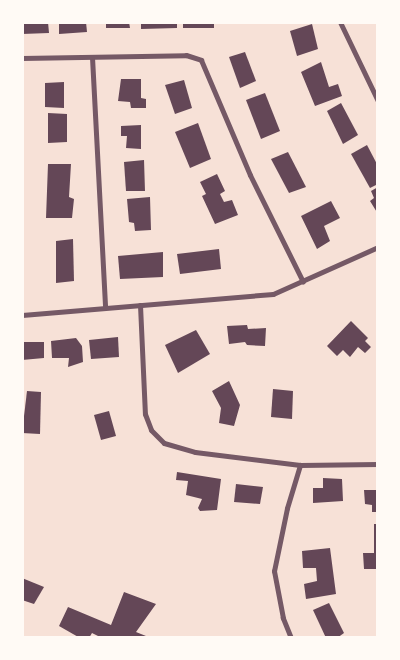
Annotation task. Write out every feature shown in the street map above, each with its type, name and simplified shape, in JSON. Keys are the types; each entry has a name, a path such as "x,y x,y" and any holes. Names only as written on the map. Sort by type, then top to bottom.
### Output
{"street":[{"path":"340,22 378,101"},
{"path":"22,58 186,55 204,62 233,139 303,282"},
{"path":"92,57 105,307"},
{"path":"22,315 273,294 378,247"},
{"path":"140,306 144,414 151,430 161,441 173,448 195,452 300,465 378,464"},
{"path":"291,638 283,618 274,571 287,508 300,465"}],"building":[{"path":"22,22 48,22 49,33 22,34"},
{"path":"59,22 86,22 87,32 59,34"},
{"path":"106,22 129,22 130,28 106,28"},
{"path":"141,22 177,22 177,28 141,29"},
{"path":"183,22 214,22 214,28 183,28"},
{"path":"312,24 318,49 297,56 290,31"},
{"path":"245,52 256,81 240,88 229,57"},
{"path":"321,62 329,87 338,84 342,96 315,106 301,72"},
{"path":"121,79 141,79 141,98 146,99 146,108 131,108 130,102 118,101"},
{"path":"184,80 192,108 175,114 165,85"},
{"path":"64,82 64,108 45,107 45,83"},
{"path":"265,93 280,131 261,139 246,100"},
{"path":"341,103 358,135 343,144 327,111"},
{"path":"48,113 67,114 67,142 48,143"},
{"path":"198,123 211,159 190,168 175,132"},
{"path":"141,125 141,149 126,148 127,136 121,136 121,126"},
{"path":"367,145 378,166 378,184 370,188 351,154"},
{"path":"288,152 306,187 289,193 271,159"},
{"path":"144,160 145,191 126,191 124,162"},
{"path":"48,164 71,164 69,197 74,199 72,218 46,218"},
{"path":"217,174 225,191 220,194 224,202 232,200 238,215 215,224 202,196 206,194 200,182"},
{"path":"378,187 378,214 370,201 374,198 371,191"},
{"path":"150,197 151,230 135,231 134,223 129,222 127,199"},
{"path":"331,201 340,218 324,226 330,241 317,249 301,216"},
{"path":"73,239 74,281 56,283 56,241"},
{"path":"219,249 221,269 180,274 177,254"},
{"path":"163,252 163,277 120,279 118,256"},
{"path":"351,321 368,338 365,341 371,347 365,353 358,347 350,357 343,350 337,356 327,346"},
{"path":"247,325 248,329 266,328 265,346 247,345 245,342 229,344 227,326"},
{"path":"196,330 210,354 178,373 165,345"},
{"path":"118,337 119,357 91,359 89,340"},
{"path":"76,338 82,346 83,362 68,367 69,358 52,358 51,341"},
{"path":"22,342 44,342 44,358 22,360"},
{"path":"229,381 240,405 234,426 219,423 221,408 212,391"},
{"path":"273,389 293,391 292,419 271,417"},
{"path":"27,391 41,392 40,434 22,433"},
{"path":"109,411 116,436 101,440 94,415"},
{"path":"177,472 221,479 217,510 200,511 198,508 202,499 186,495 188,481 176,480"},
{"path":"323,478 342,479 343,501 313,503 313,488 323,488"},
{"path":"236,484 263,487 260,504 234,502"},
{"path":"364,490 378,490 378,512 372,512 372,505 365,504"},
{"path":"374,524 378,524 378,569 364,569 363,553 374,553"},
{"path":"330,548 336,594 306,599 304,584 317,581 316,568 303,568 302,551"},
{"path":"22,578 44,587 34,604 22,600"},
{"path":"124,592 156,604 136,632 151,638 102,638 92,633 89,638 80,638 59,626 68,607 111,625"},
{"path":"329,603 344,633 337,638 326,638 313,610"}]}
